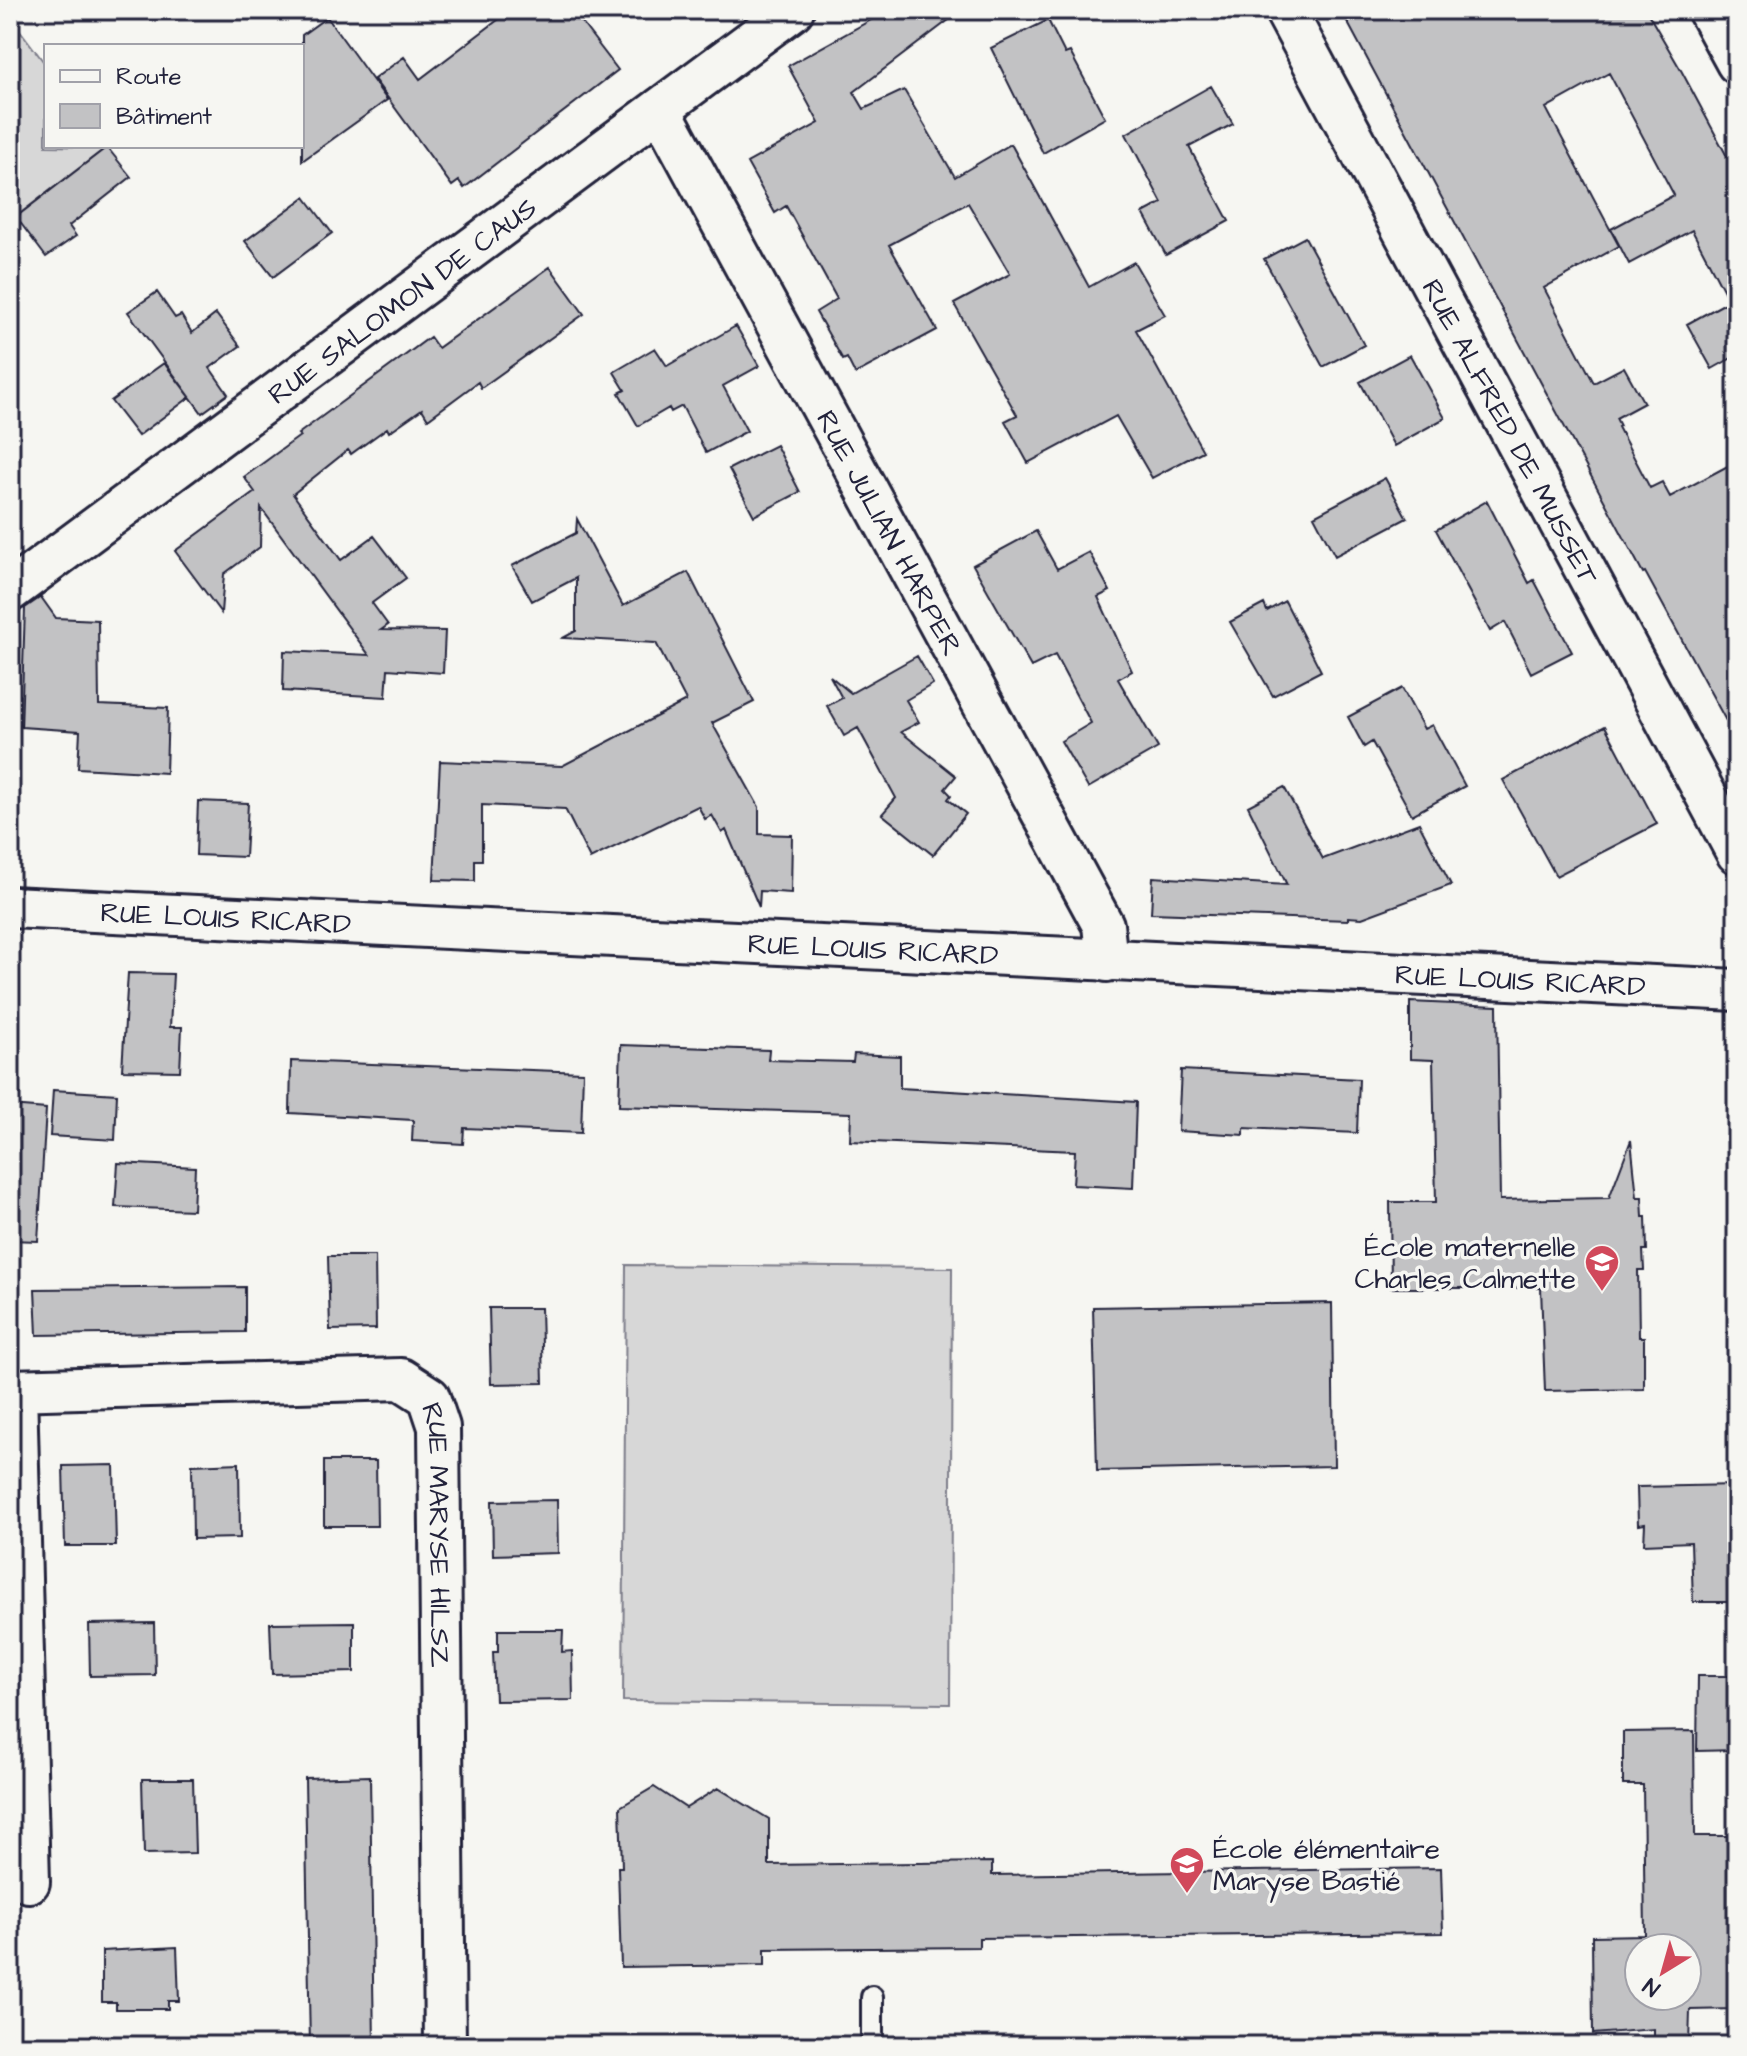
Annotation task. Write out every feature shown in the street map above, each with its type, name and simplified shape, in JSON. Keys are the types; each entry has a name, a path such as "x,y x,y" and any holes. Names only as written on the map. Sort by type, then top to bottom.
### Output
{"street":[{"name":"RUE SALOMON DE CAUS","path":"10,591 793,10"},
{"name":"RUE ALFRED DE MUSSET","path":"1285,10 1737,853"},
{"path":"1708,10 1737,63"},
{"name":"RUE JULIAN HARPER","path":"660,109 1103,925 1107,961"},
{"name":"RUE LOUIS RICARD","path":"10,907 1737,990"},
{"name":"RUE MARYSE HILSZ","path":"29,1882 13,1390 401,1379 429,1397 439,1427 445,2046"}],"lane":[{"path":"872,1997 872,2046"}],"shaded area":[{"path":"10,17 44,62 44,148 106,148 10,221"},
{"path":"626,1265 952,1268 950,1704 623,1701"}],"building":[{"path":"511,10 572,10 618,70 464,188 459,181 452,186 374,79 404,57 420,79"},
{"path":"889,10 962,10 854,92 864,109 904,90 955,177 1011,144 1089,287 1134,262 1165,315 1136,330 1203,451 1152,478 1116,416 1028,463 1005,421 1017,415 954,304 1010,274 968,203 889,245 937,330 855,374 847,358 843,360 816,312 837,299 786,206 775,213 747,163 819,123 788,66"},
{"path":"1341,10 1646,10 1682,72 1737,175 1737,355 1712,369 1687,324 1729,301 1692,230 1629,264 1611,229 1674,195 1609,73 1546,108 1619,246 1544,288 1594,383 1624,367 1644,403 1616,418 1650,488 1662,482 1670,497 1737,461 1737,741 1643,573"},
{"path":"327,17 387,100 302,161 304,44 302,35"},
{"path":"1048,20 1065,54 1070,52 1105,118 1043,153 991,48"},
{"path":"1211,86 1233,124 1189,147 1229,221 1166,255 1143,213 1162,203 1126,134"},
{"path":"106,148 131,177 69,226 76,236 46,257 16,217"},
{"path":"305,197 332,233 273,277 245,241"},
{"path":"1305,237 1364,345 1323,367 1264,259"},
{"path":"550,267 584,314 481,388 478,382 428,419 422,409 389,432 387,428 351,454 348,450 293,494 341,560 374,536 406,578 372,603 388,625 381,630 445,631 443,673 388,669 386,697 283,691 284,651 369,655 261,508 260,547 224,574 221,613 175,551 255,492 244,477 300,436 298,434 430,337 438,348"},
{"path":"157,292 175,318 181,315 192,333 216,314 240,346 210,368 228,394 202,413 128,312"},
{"path":"736,326 759,366 723,386 747,431 706,453 682,406 671,412 669,408 638,426 619,393 625,390 614,372 655,348 667,366"},
{"path":"1410,355 1445,418 1394,446 1360,382"},
{"path":"164,363 190,397 138,436 111,401"},
{"path":"776,445 800,492 754,516 729,469"},
{"path":"1385,478 1407,518 1335,556 1314,516"},
{"path":"1487,501 1529,583 1534,580 1572,652 1531,673 1505,622 1490,631 1436,530"},
{"path":"577,519 623,606 688,572 754,702 712,723 759,807 759,834 792,835 791,893 760,891 759,907 726,830 722,833 712,815 705,819 698,806 590,859 565,809 482,805 482,860 475,860 475,881 434,880 440,761 562,766 686,701 656,643 563,638 576,631 576,578 532,601 512,566 576,533"},
{"path":"1036,531 1057,569 1089,552 1110,591 1098,597 1132,671 1118,679 1158,748 1088,788 1061,741 1091,723 1055,655 1031,667 973,565"},
{"path":"41,597 56,618 98,620 99,705 168,708 166,773 78,768 80,731 21,727 25,608"},
{"path":"1285,601 1321,671 1273,696 1230,622 1264,604 1267,611"},
{"path":"917,656 933,684 906,700 919,722 901,732 956,776 945,789 951,795 948,799 966,814 933,855 882,814 896,798 858,728 844,736 827,706 842,698 830,676 851,693"},
{"path":"1402,688 1424,729 1432,725 1465,786 1412,815 1372,742 1364,747 1348,717"},
{"path":"1605,726 1657,824 1556,876 1503,780"},
{"path":"1284,787 1323,859 1419,823 1451,885 1362,918 1348,917 1348,920 1151,913 1153,877 1287,885 1248,806"},
{"path":"198,801 248,803 245,857 196,855"},
{"path":"128,973 173,974 170,1027 182,1027 180,1071 122,1070"},
{"path":"1410,1002 1497,1006 1500,1200 1609,1198 1631,1140 1637,1197 1642,1197 1643,1217 1646,1217 1644,1270 1638,1270 1639,1337 1644,1337 1644,1389 1545,1391 1541,1288 1391,1288 1390,1202 1436,1202 1433,1060 1410,1059"},
{"path":"621,1045 769,1050 768,1060 853,1062 854,1054 900,1056 900,1088 1136,1102 1133,1188 1073,1185 1075,1151 850,1141 851,1113 619,1106"},
{"path":"291,1061 583,1072 581,1133 464,1128 463,1144 412,1141 413,1120 290,1113"},
{"path":"1181,1070 1359,1079 1357,1133 1244,1128 1244,1135 1178,1131"},
{"path":"53,1090 117,1094 115,1140 50,1136"},
{"path":"10,1106 46,1109 38,1241 10,1240"},
{"path":"118,1163 195,1167 193,1210 115,1207"},
{"path":"328,1256 375,1256 376,1329 330,1330"},
{"path":"245,1287 245,1332 37,1335 35,1289"},
{"path":"1332,1303 1334,1466 1097,1471 1093,1307"},
{"path":"489,1308 541,1308 543,1383 491,1384"},
{"path":"324,1461 376,1461 377,1526 324,1526"},
{"path":"239,1463 240,1538 193,1539 192,1465"},
{"path":"114,1465 116,1546 65,1546 63,1466"},
{"path":"1737,1485 1737,1602 1693,1602 1691,1542 1644,1544 1645,1524 1638,1525 1637,1487"},
{"path":"557,1500 558,1553 493,1555 492,1501"},
{"path":"354,1622 354,1672 272,1674 270,1623"},
{"path":"154,1623 155,1675 90,1676 89,1624"},
{"path":"498,1630 563,1630 562,1652 572,1651 573,1700 495,1701 493,1652 498,1652"},
{"path":"1698,1676 1737,1676 1737,1750 1697,1751"},
{"path":"1694,1731 1695,1836 1737,1836 1737,2009 1703,2010 1703,1932 1645,1932 1643,1785 1623,1785 1623,1732"},
{"path":"370,1776 374,2046 310,2046 305,1778"},
{"path":"142,1779 193,1779 195,1853 144,1854"},
{"path":"654,1787 686,1808 718,1788 769,1819 769,1865 992,1862 992,1875 1441,1868 1443,1933 979,1938 979,1947 765,1949 765,1965 621,1967 620,1807"},
{"path":"1623,1935 1623,2012 1690,2012 1689,2045 1654,2045 1654,2029 1593,2034 1592,1936"},
{"path":"177,1947 179,2001 168,2001 168,2009 116,2009 116,2002 102,2002 102,1951"}],"place":[{"name":"École maternelle Charles Calmette","path":"1602,1293"},
{"name":"École élémentaire Maryse Bastié","path":"1187,1895"}]}
